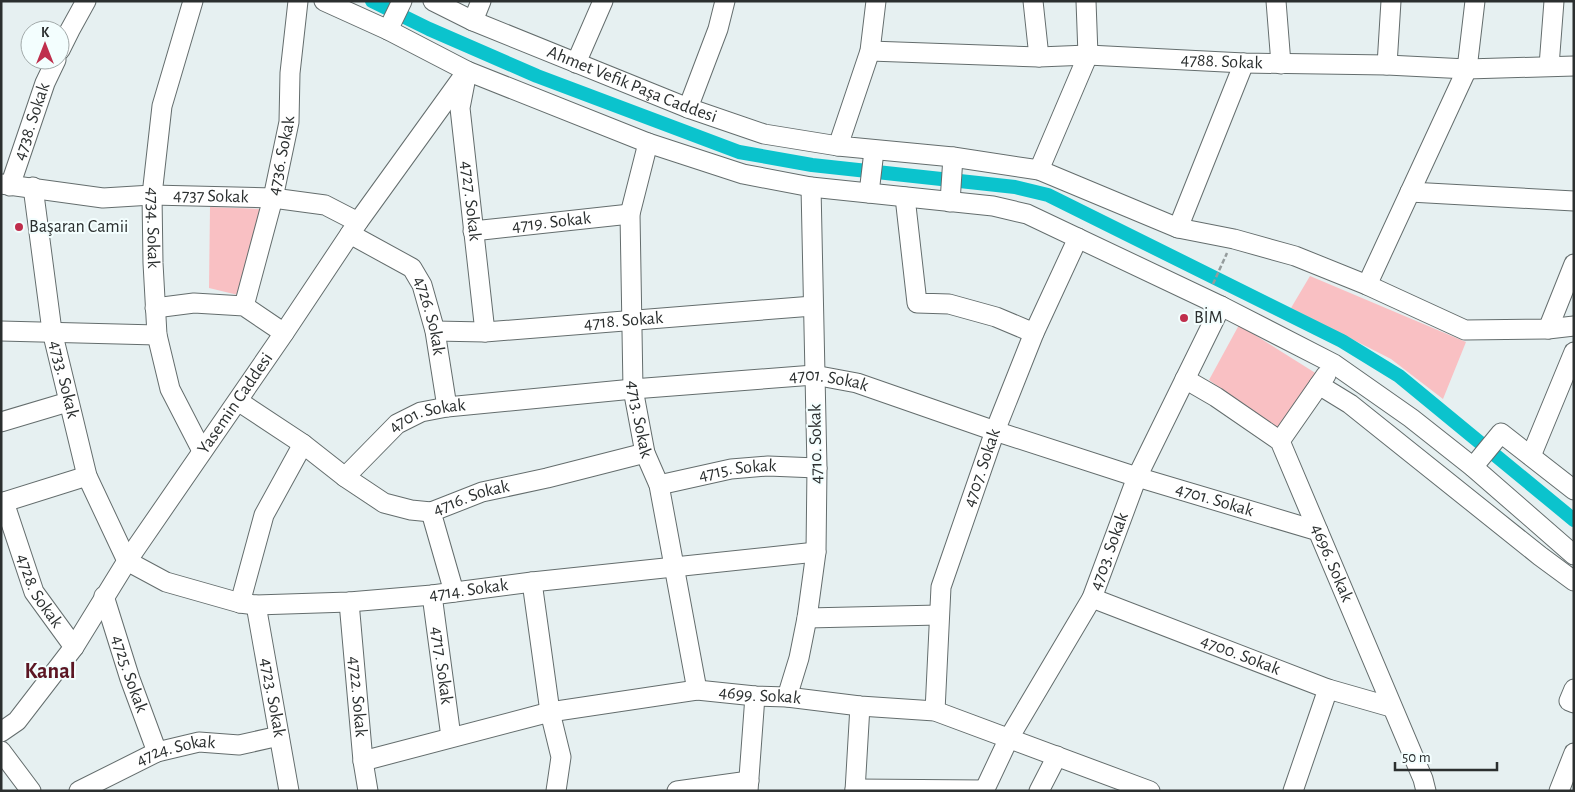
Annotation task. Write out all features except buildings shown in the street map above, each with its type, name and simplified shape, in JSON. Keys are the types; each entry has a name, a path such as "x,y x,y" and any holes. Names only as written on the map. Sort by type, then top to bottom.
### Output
{"street":[{"path":"70,30 86,1"},
{"name":"4734. Sokak","path":"193,1 162,106 152,195 157,335 170,389 202,452"},
{"name":"4736. Sokak","path":"244,306 273,198 289,122 290,73 298,1"},
{"path":"324,1 389,27 467,71 648,143 742,174 810,187 872,172 952,180 1039,170 1178,228 1234,239 1295,256 1367,285 1465,330 1548,329 1574,326"},
{"path":"389,27 402,1"},
{"name":"Ahmet Vefik Paşa Caddesi","path":"433,1 473,21 688,108 764,134 838,146 872,172"},
{"path":"473,21 481,1"},
{"path":"576,63 602,1"},
{"path":"688,108 718,29 725,1"},
{"path":"838,146 870,51 876,1"},
{"path":"1033,1 1039,57"},
{"path":"1039,170 1088,55 1086,1"},
{"path":"1276,1 1281,64"},
{"path":"1388,65 1391,1"},
{"path":"1367,285 1467,69 1476,1"},
{"path":"1549,66 1554,1"},
{"name":"4788. Sokak","path":"870,51 1039,57 1088,55 1244,63 1388,65 1467,69 1574,66"},
{"path":"1178,228 1244,63"},
{"name":"4738. Sokak","path":"6,185 51,70"},
{"name":"Yasemin Caddesi","path":"1,732 17,721 74,648 127,561 238,401 354,228 467,71"},
{"name":"4727. Sokak","path":"467,71 460,108 485,332"},
{"name":"4713. Sokak","path":"648,143 630,214 633,389 645,453 659,485 697,690"},
{"path":"872,172 905,197 917,302 949,304 996,317 1034,333"},
{"path":"905,197 952,180"},
{"path":"952,180 992,206 1027,214 1221,306 1334,364 1411,418 1531,456 1574,490"},
{"name":"4737 Sokak","path":"6,185 33,187 102,198 152,195 273,198 325,205 354,228"},
{"name":"4733. Sokak","path":"33,187 52,331 68,402 87,476 127,561"},
{"name":"4710. Sokak","path":"787,697 807,618 816,552 817,468 810,187"},
{"path":"1410,192 1574,201"},
{"name":"4719. Sokak","path":"473,231 630,214"},
{"name":"4726. Sokak","path":"354,228 412,268 422,285 434,331 447,407"},
{"name":"4707. Sokak","path":"935,711 938,615 941,587 995,431 1034,333 1078,238"},
{"path":"1548,329 1574,264"},
{"path":"155,308 194,303 244,306 284,333"},
{"name":"4718. Sokak","path":"434,331 485,332 813,306"},
{"name":"4703. Sokak","path":"985,790 1009,738 1092,598 1138,477 1221,306"},
{"path":"1,331 157,335"},
{"path":"1531,456 1574,352"},
{"path":"1185,379 1216,397 1280,441 1334,364"},
{"name":"4701. Sokak","path":"345,477 397,424 421,412 447,407 633,389 814,375 857,383 995,431 1138,477 1318,531"},
{"path":"1319,385 1350,404 1574,581"},
{"name":"4716. Sokak","path":"238,401 303,444 345,477 384,503 411,510 431,512 482,492 547,478 645,453"},
{"path":"1,422 68,402"},
{"name":"4696. Sokak","path":"1280,441 1423,779 1426,791"},
{"path":"1490,443 1574,555"},
{"name":"4723. Sokak","path":"289,791 279,736 248,604 264,515 303,444"},
{"name":"4715. Sokak","path":"659,485 731,469 768,466 817,468"},
{"path":"3,502 87,476"},
{"name":"4728. Sokak","path":"3,502 34,592 74,648"},
{"path":"431,512 454,592"},
{"name":"4714. Sokak","path":"127,561 166,582 248,604 349,602 432,595 532,582 816,552"},
{"path":"532,582 550,712 561,757 556,791"},
{"name":"4717. Sokak","path":"432,595 451,737"},
{"name":"4725. Sokak","path":"104,596 130,680 157,752"},
{"name":"4700. Sokak","path":"1092,598 1328,689 1391,706"},
{"name":"4722. Sokak","path":"349,602 363,762 368,791"},
{"path":"807,618 938,615"},
{"path":"1293,791 1328,689"},
{"path":"1574,689 1569,701 1574,703"},
{"name":"4699. Sokak","path":"363,762 550,712 697,690 787,697 860,706 935,711 1146,790"},
{"path":"677,791 748,786 756,696"},
{"path":"860,706 855,790 985,790"},
{"name":"4724. Sokak","path":"79,791 157,752 199,742 239,745 279,736"},
{"path":"1,751 31,791"},
{"path":"1559,791 1574,753"},
{"path":"1039,791 1057,756"}],"path":[{"path":"1211,288 1222,264"}],"shaded area":[{"path":"210,207 260,209 238,295 209,288"},
{"path":"1310,276 1466,342 1443,399 1391,359 1291,308"},
{"path":"1239,325 1317,374 1277,429 1209,380"}],"waterway":[{"path":"372,1 429,29 537,76 739,152 812,165 1015,187 1048,195 1342,341 1399,376 1574,520"}],"place":[{"name":"Başaran Camii","path":"19,227"},
{"name":"BİM","path":"1184,318"}],"district":[{"name":"Kanal","path":"50,671"}]}
